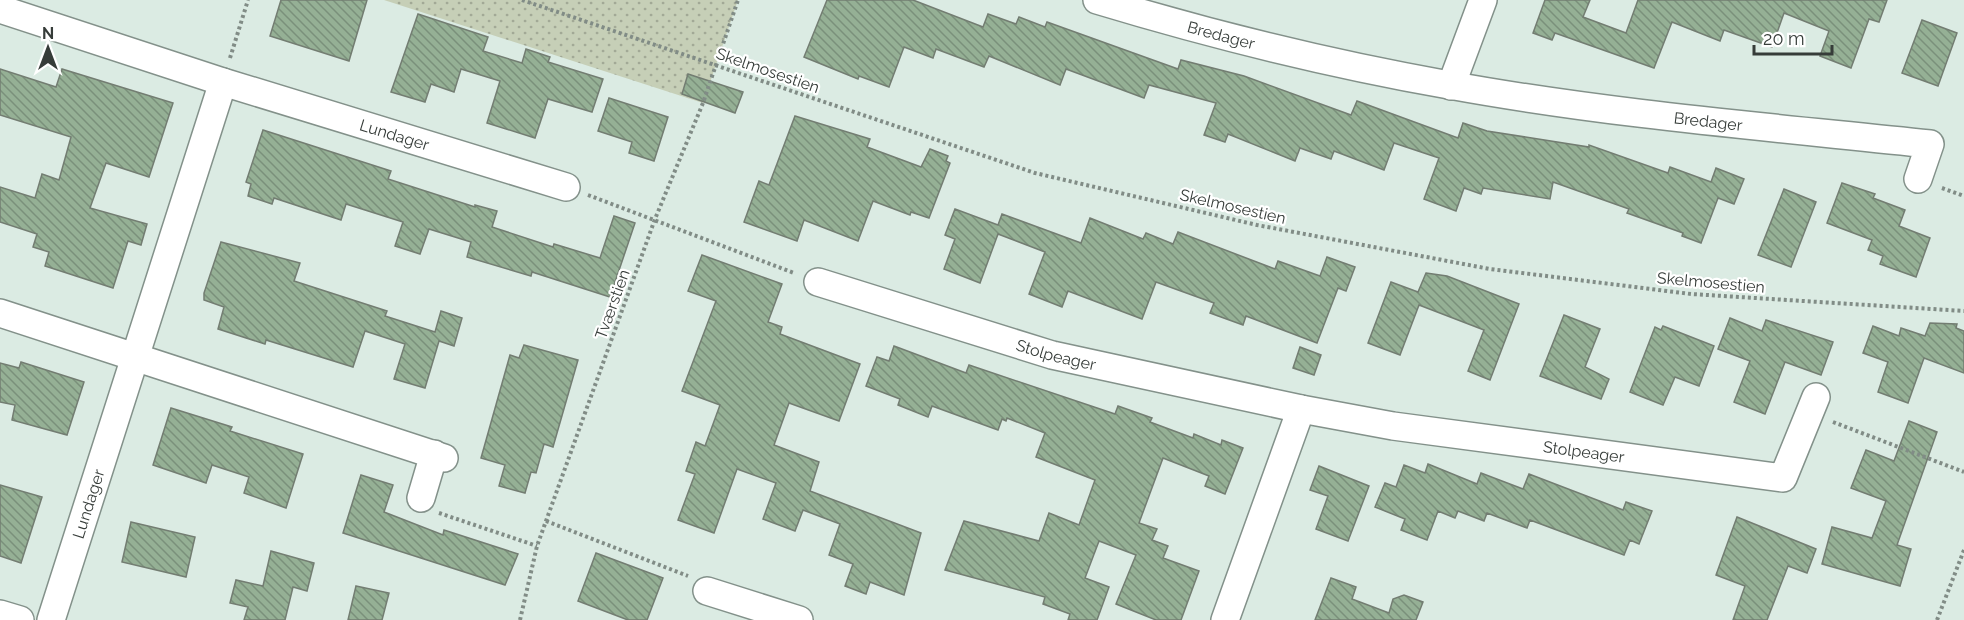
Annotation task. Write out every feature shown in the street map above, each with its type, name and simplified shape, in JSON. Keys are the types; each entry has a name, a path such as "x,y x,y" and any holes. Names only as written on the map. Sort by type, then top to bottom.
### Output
{"street":[{"name":"Bredager","path":"1097,0 1174,23 1355,67 1451,86 1651,114 1930,144 1918,179"},
{"path":"1451,86 1483,0"},
{"name":"Lundager","path":"0,9 223,82 566,187"},
{"name":"Lundager","path":"51,620 223,82"},
{"name":"Stolpeager","path":"818,282 1052,355 1301,409 1393,426 1783,478 1813,405"},
{"path":"0,313 135,355 439,456 421,498"},
{"path":"1225,620 1301,409"},
{"path":"707,591 799,620"},
{"path":"0,614 20,620"}],"path":[{"path":"223,82 248,0"},
{"name":"Skelmosestien","path":"522,0 1035,173 1257,225 1490,269 1679,293 1964,311"},
{"name":"Tværstien","path":"520,620 537,546 655,219 703,103 738,0"},
{"path":"566,187 818,282"},
{"path":"1813,405 1964,472"},
{"path":"421,498 435,512 537,546"},
{"path":"546,521 689,577 707,591"},
{"path":"1937,620 1964,550"}],"green space":[{"path":"384,0 738,0 703,103"}],"building":[{"path":"281,0 367,0 349,61 270,36"},
{"path":"827,0 913,0 983,27 988,14 1016,24 1019,17 1045,27 1047,22 1178,69 1181,60 1244,76 1351,115 1357,101 1458,138 1463,123 1487,131 1589,147 1589,145 1668,173 1670,167 1711,182 1716,168 1744,179 1734,204 1718,198 1701,243 1682,236 1683,233 1627,213 1629,209 1553,182 1550,199 1483,188 1481,194 1464,188 1456,211 1424,199 1439,158 1394,143 1384,170 1334,151 1331,159 1300,148 1295,161 1228,134 1225,142 1204,135 1216,103 1149,85 1144,98 1066,69 1060,85 989,56 984,67 936,49 933,58 904,47 889,87 859,76 858,79 804,57"},
{"path":"1545,0 1590,0 1583,17 1626,33 1638,0 1887,0 1879,22 1869,19 1851,68 1820,56 1829,31 1784,13 1772,47 1724,30 1720,41 1672,22 1654,68 1555,33 1552,40 1533,33"},
{"path":"418,14 488,37 483,51 522,63 526,49 550,57 548,62 603,79 592,112 548,99 535,138 487,123 500,81 461,69 454,92 431,84 425,102 391,92"},
{"path":"1922,20 1957,33 1938,86 1902,73"},
{"path":"0,69 56,87 62,69 173,103 149,177 106,163 90,208 147,224 141,245 128,241 113,288 45,266 49,252 33,247 37,234 0,222 0,187 35,198 42,174 59,180 71,137 0,115"},
{"path":"688,74 743,92 735,113 682,94"},
{"path":"609,98 668,117 654,161 629,153 632,142 598,131"},
{"path":"795,116 870,139 867,147 921,167 930,149 948,156 946,161 950,163 929,218 911,212 910,215 873,201 858,241 804,220 797,241 744,222 759,181 769,185"},
{"path":"263,130 391,171 388,179 475,207 475,205 497,211 492,227 553,247 554,244 600,258 614,216 635,223 610,297 532,272 531,276 467,257 471,242 429,229 420,254 395,246 403,222 346,204 341,220 274,198 272,204 248,196 251,184 246,182"},
{"path":"1842,183 1875,194 1873,198 1905,210 1899,226 1930,238 1916,277 1880,264 1883,256 1868,250 1872,240 1827,223"},
{"path":"1784,189 1816,202 1791,267 1758,255"},
{"path":"955,209 998,225 1002,214 1081,243 1090,218 1143,239 1146,233 1173,244 1178,232 1275,269 1278,261 1320,276 1327,257 1355,267 1346,291 1338,288 1317,343 1246,316 1243,325 1210,313 1214,303 1156,282 1142,319 1068,291 1062,307 1029,294 1045,252 998,234 980,283 944,269 955,239 945,235"},
{"path":"221,242 300,263 294,281 387,311 385,316 435,332 441,311 462,318 454,346 439,341 425,388 394,379 405,344 365,331 353,367 266,340 265,344 218,329 224,307 204,300 204,293"},
{"path":"702,255 782,284 768,322 782,327 780,334 860,364 839,421 789,403 774,445 819,462 810,491 921,533 904,595 870,582 866,594 845,586 853,564 829,555 840,524 803,510 795,531 763,519 776,483 737,469 714,533 678,520 695,474 686,471 696,442 705,446 720,405 682,391 716,301 688,291"},
{"path":"1426,273 1447,276 1519,304 1490,380 1468,371 1484,330 1419,305 1400,355 1368,343 1391,282 1418,292"},
{"path":"1564,315 1600,329 1585,367 1609,379 1601,399 1540,376"},
{"path":"1730,318 1762,331 1766,320 1833,342 1821,375 1785,362 1765,414 1734,402 1750,361 1718,349"},
{"path":"1930,323 1957,324 1956,328 1964,331 1964,373 1924,358 1908,403 1878,392 1888,362 1863,353 1873,326 1899,336 1901,328 1925,336"},
{"path":"1663,326 1714,346 1699,386 1675,377 1663,405 1630,392 1655,327 1661,330"},
{"path":"524,345 578,360 553,447 544,444 536,473 531,472 525,493 499,486 505,465 481,458 510,355 519,358"},
{"path":"894,346 966,373 969,365 1115,414 1118,406 1152,418 1150,422 1193,438 1194,434 1221,445 1222,440 1243,448 1225,494 1205,486 1209,476 1163,458 1139,523 1157,529 1152,540 1168,546 1163,558 1199,571 1181,620 1156,620 1116,604 1136,555 1099,541 1085,578 1109,587 1097,620 1068,620 1070,614 1043,604 1045,597 945,570 964,521 1039,541 1049,513 1079,525 1095,480 1036,457 1045,433 1007,418 1006,421 1002,419 998,430 932,406 928,417 898,405 900,399 866,386 877,357 889,361"},
{"path":"1300,347 1321,355 1314,375 1293,368"},
{"path":"21,362 84,382 67,435 12,420 15,405 0,402 0,363 19,368"},
{"path":"171,408 232,427 230,431 303,454 286,508 244,493 249,477 212,465 206,483 153,465"},
{"path":"1909,421 1937,432 1897,545 1911,549 1900,586 1822,564 1832,527 1872,538 1886,501 1851,488 1866,450 1894,461"},
{"path":"1428,464 1477,484 1481,473 1523,489 1529,474 1623,510 1626,502 1652,511 1639,544 1630,540 1624,555 1530,520 1527,528 1487,513 1484,521 1458,511 1455,518 1438,511 1427,540 1401,530 1405,519 1375,507 1385,483 1396,487 1404,465 1425,473"},
{"path":"1319,466 1369,486 1348,541 1316,529 1328,496 1310,490"},
{"path":"361,475 393,485 384,512 443,535 444,530 518,554 505,585 343,533"},
{"path":"0,485 42,497 21,563 0,556"},
{"path":"1737,517 1816,549 1807,573 1788,566 1767,620 1733,620 1745,586 1716,575"},
{"path":"131,522 195,537 186,577 122,562"},
{"path":"271,551 314,563 307,591 293,587 285,620 244,620 248,607 230,603 236,580 263,586"},
{"path":"596,553 663,578 647,620 628,620 578,601"},
{"path":"1331,578 1356,587 1352,599 1389,613 1393,599 1404,595 1423,602 1416,620 1315,620"},
{"path":"356,586 389,593 382,620 348,620"}]}
